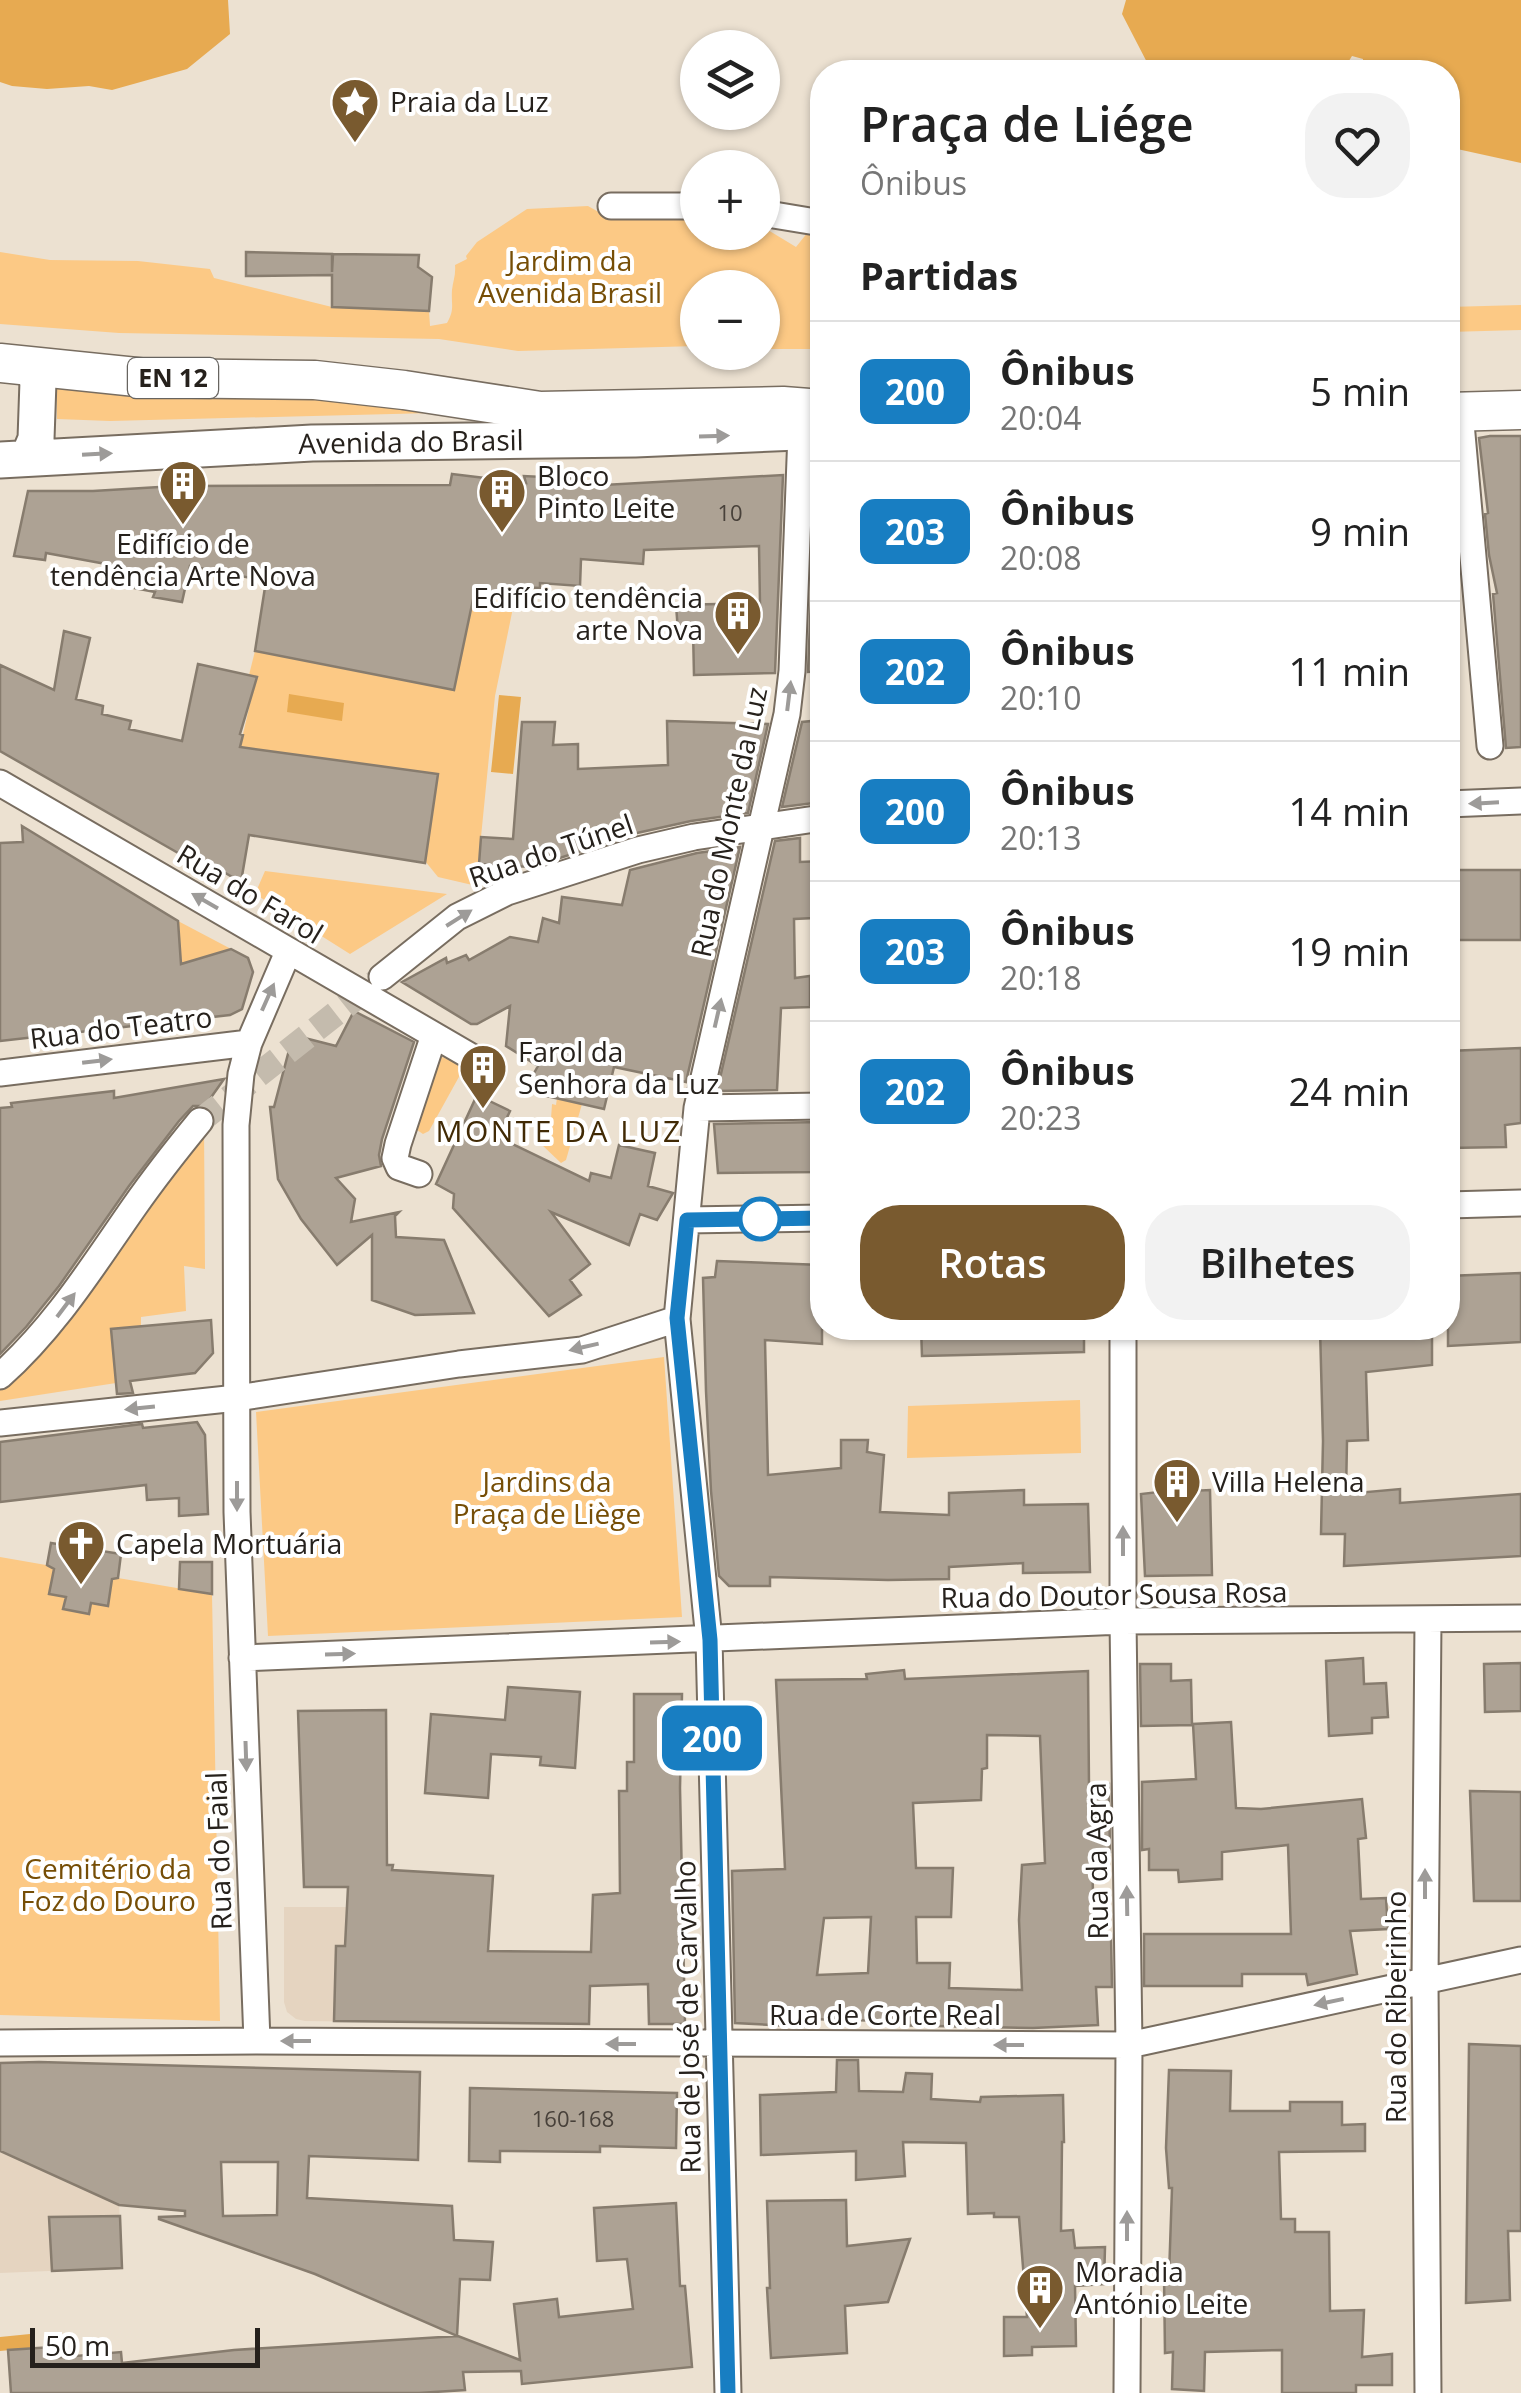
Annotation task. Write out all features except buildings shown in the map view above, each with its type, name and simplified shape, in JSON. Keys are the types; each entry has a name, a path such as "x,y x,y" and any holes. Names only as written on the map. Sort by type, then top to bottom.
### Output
{"main road":[{"name":"Avenida do Brasil","path":"15,365 146,378 315,380 540,411 765,406 810,422"},
{"path":"14,459 36,438 38,381 15,365"},
{"path":"1460,412 1521,410"},
{"path":"540,411 616,439"},
{"name":"Avenida do Brasil","path":"14,459 312,443 616,439 810,424"}],"street":[{"path":"610,206 680,206"},
{"path":"780,216 810,221"},
{"path":"1460,468 1490,746"},
{"name":"Rua do Monte da Luz","path":"677,1318 696,1108 787,714 810,478"},
{"name":"Rua do Farol","path":"0,783 470,1056"},
{"path":"1460,804 1521,801"},
{"name":"Rua do Túnel","path":"382,977 457,917 507,892 638,850 694,837 810,820"},
{"name":"Rua do Faial","path":"257,2041 237,1512 237,1114 248,1042 288,952"},
{"path":"419,1174 399,1168 396,1158 434,1035"},
{"name":"Rua do Teatro","path":"0,1074 248,1042"},
{"path":"696,1108 810,1106"},
{"path":"0,1376 67,1306 166,1162 200,1121"},
{"path":"1460,1204 1521,1203"},
{"path":"687,1220 810,1218"},
{"path":"0,1423 237,1398 459,1364 582,1350 677,1318"},
{"name":"Rua de José de Carvalho","path":"677,1318 710,1640 728,2393"},
{"name":"Rua da Agra","path":"1123,1340 1129,2045 1126,2393"},
{"name":"Rua do Doutor Sousa Rosa","path":"242,1658 1123,1621 1521,1618"},
{"name":"Rua do Ribeirinho","path":"1428,1620 1428,2393"},
{"name":"Rua de Corte Real","path":"0,2042 1129,2045 1521,1960"}],"shaded area":[{"path":"0,0 228,0 230,34 187,69 112,90 89,86 12,86 0,82"},
{"path":"1126,0 1521,0 1521,163 1460,150 1460,60 1363,60 1352,56 1350,60 1146,60 1122,14"},
{"path":"289,694 344,703 342,721 287,712"},
{"path":"499,695 521,697 513,774 491,772"},
{"path":"284,1907 390,1907 382,2022 305,2021 287,2012"},
{"path":"0,2151 119,2203 122,2268 0,2273"},
{"path":"30,2334 31,2348 0,2351 0,2337"}],"green space":[{"name":"Jardim da Avenida Brasil","path":"588,206 611,219 680,219 680,250 780,250 780,237 796,247 808,232 810,349 780,349 780,270 680,270 680,346 518,351 439,339 119,333 0,324 0,252 50,260 138,261 210,269 214,278 332,307 429,311 430,326 447,323 452,310 455,265 467,259 477,242 527,209"},
{"path":"1521,305 1521,330 1460,332 1460,307"},
{"path":"56,385 207,397 339,400 432,413 57,419"},
{"path":"444,587 516,593 495,696 481,837 481,887 438,877 425,861 437,774 240,747 256,678 249,675 255,651 454,690 468,620"},
{"path":"265,871 447,894 350,954 255,894"},
{"path":"178,921 233,950 224,964 201,958 181,964"},
{"path":"437,1055 465,1066 429,1131 423,1134 414,1128"},
{"path":"557,1098 582,1104 566,1160 561,1163 541,1144 540,1127 551,1119 552,1104 556,1105"},
{"path":"204,1125 205,1269 184,1266 186,1311 141,1317 141,1326 112,1329 116,1383 0,1401 0,1376"},
{"name":"Jardins da Praça de Liège","path":"664,1357 682,1617 268,1636 256,1412"},
{"path":"1080,1400 1081,1453 907,1458 908,1406"},
{"name":"Cemitério da Foz do Douro","path":"51,1543 121,1554 118,1578 212,1594 220,2021 0,2015 0,1557 46,1565"}],"tunnel":[{"path":"200,1121 377,981"}],"bus line":[{"name":"200","path":"728,2393 710,1640 677,1318 687,1220 810,1218"}],"place":[{"name":"Praia da Luz","path":"355,144"},
{"name":"Edifício de tendência Arte Nova","path":"183,526"},
{"name":"Bloco Pinto Leite","path":"502,534"},
{"name":"Edifício tendência arte Nova","path":"738,656"},
{"name":"Farol da Senhora da Luz","path":"483,1110"},
{"name":"Villa Helena","path":"1177,1524"},
{"name":"Capela Mortuária","path":"81,1586"},
{"name":"Moradia António Leite","path":"1040,2330"}],"district":[{"name":"MONTE DA LUZ","path":"559,1132"}]}
